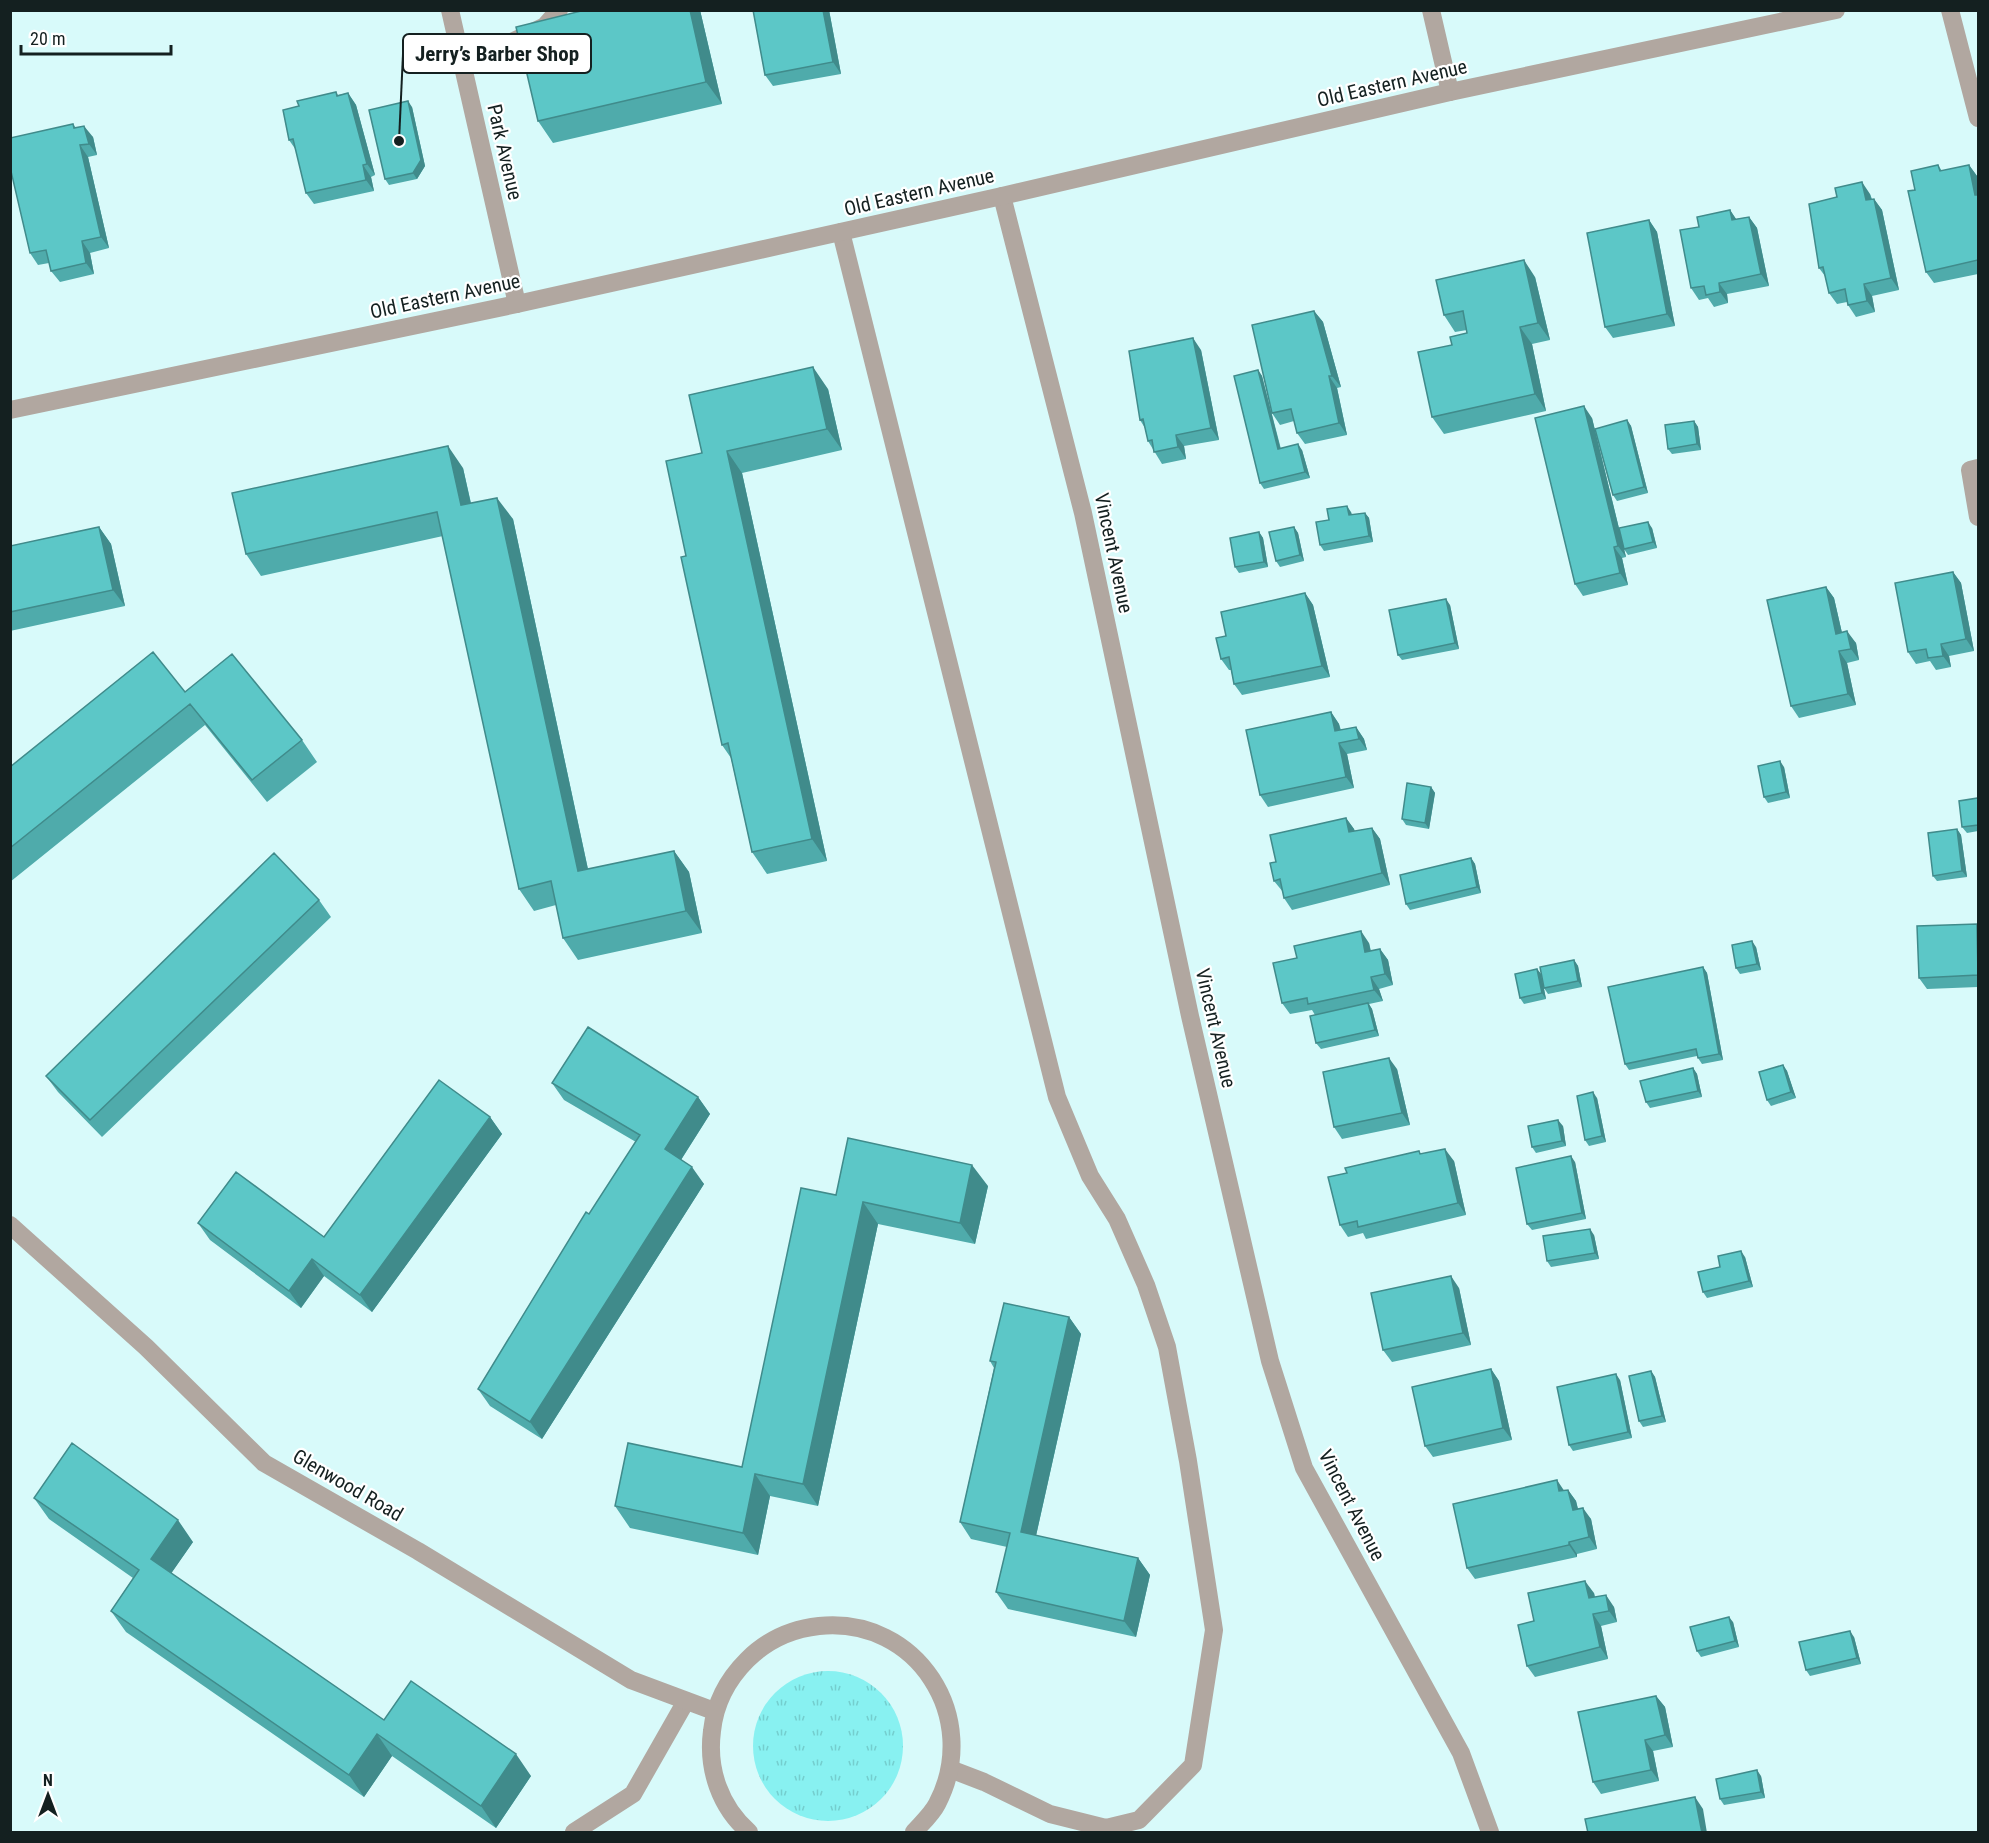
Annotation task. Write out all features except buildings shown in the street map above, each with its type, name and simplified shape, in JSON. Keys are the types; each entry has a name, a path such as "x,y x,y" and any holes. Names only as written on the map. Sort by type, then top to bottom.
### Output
{"street":[{"name":"Park Avenue","path":"450,10 517,304"},
{"path":"462,66 545,26 559,10"},
{"path":"1431,10 1450,92"},
{"name":"Old Eastern Avenue","path":"10,410 517,304 1002,196 1450,92 1836,10"},
{"path":"1950,10 1978,118"},
{"name":"Vincent Avenue","path":"1002,196 1083,513 1190,1016 1270,1361 1304,1468 1461,1753 1490,1833"},
{"path":"841,232 1057,1097 1090,1176 1117,1219 1146,1285 1167,1347 1188,1461 1214,1630 1193,1764 1139,1820 1106,1828 1050,1814 984,1782 950,1769"},
{"path":"1978,468 1970,470 1978,517"},
{"name":"Glenwood Road","path":"10,1225 146,1347 264,1463 418,1551 631,1680 714,1711"},
{"path":"749,1833 737,1822 717,1788 710,1750 714,1711 732,1675 761,1646 798,1628 840,1624 880,1634 914,1656 939,1689 951,1728 950,1769 937,1805 914,1833"},
{"path":"574,1833 633,1794 686,1701"}],"green space":[{"path":"828,1671 857,1677 881,1693 897,1717 903,1746 897,1775 881,1799 857,1815 828,1821 799,1815 775,1799 759,1775 753,1746 759,1717 775,1693 799,1677"}],"place":[{"name":"Jerry’s Barber Shop","path":"399,141"}]}
